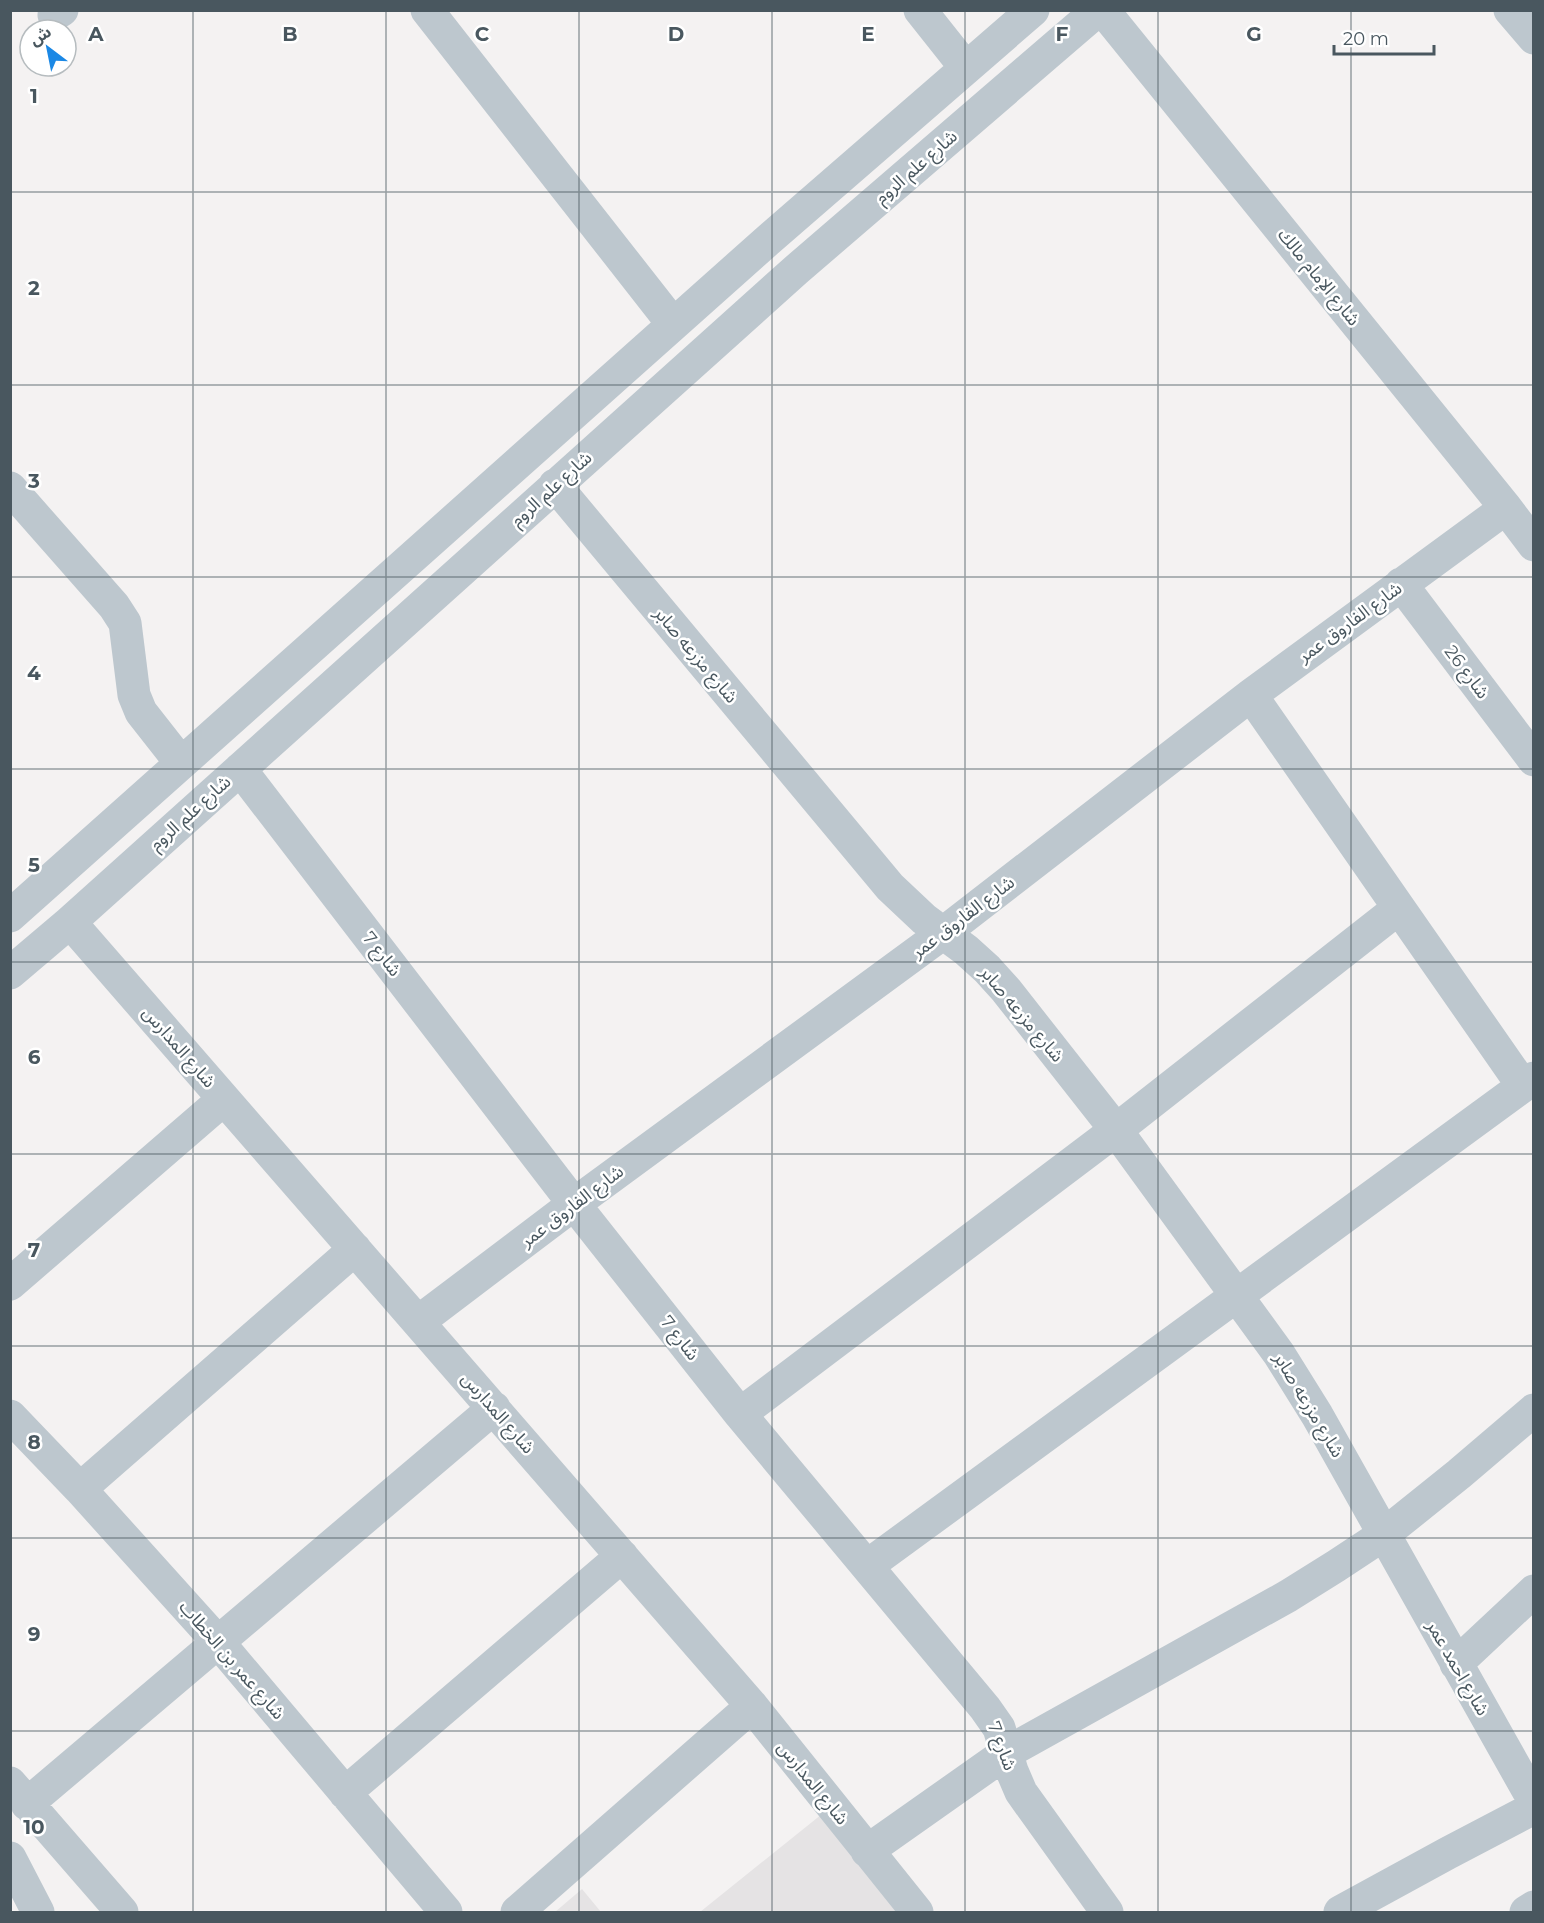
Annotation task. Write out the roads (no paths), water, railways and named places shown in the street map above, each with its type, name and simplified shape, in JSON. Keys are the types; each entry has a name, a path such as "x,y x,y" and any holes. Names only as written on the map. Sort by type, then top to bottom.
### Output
{"street":[{"path":"427,10 673,324"},
{"path":"920,10 966,68"},
{"path":"10,916 673,324 1033,10"},
{"name":"شارع علم الروم","path":"10,973 70,922 796,270 1098,10"},
{"name":"شارع الإمام مالك","path":"1103,10 1506,508 1533,545"},
{"path":"1510,10 1533,38"},
{"path":"767,241 796,270"},
{"name":"شارع مزرعه صابر","path":"555,485 890,886 924,919 973,957 1006,990 1116,1130 1279,1354 1317,1414 1383,1534"},
{"path":"10,488 114,606 125,623 134,695 141,712 181,763"},
{"name":"شارع الفاروق عمر","path":"418,1322 574,1204 942,934 1251,695 1506,508"},
{"name":"شارع 26","path":"1401,584 1533,760"},
{"path":"867,1566 1528,1082 1399,908 1251,695"},
{"name":"شارع 7","path":"240,769 574,1204 740,1414 986,1708 999,1728 1011,1771 1021,1792 1107,1912"},
{"path":"124,815 154,846"},
{"path":"740,1414 1116,1130 1399,908"},
{"name":"شارع المدارس","path":"70,922 752,1706 917,1912"},
{"path":"10,1284 224,1099"},
{"path":"80,1489 355,1250"},
{"path":"122,1912 19,1793 218,1642 494,1408"},
{"path":"867,1851 1006,1753 1288,1596 1383,1534 1459,1474 1533,1410"},
{"name":"شارع عمر بن الخطاب","path":"10,1416 80,1489 218,1642 446,1912"},
{"name":"شارع احمد عمر","path":"1383,1534 1533,1801"},
{"path":"345,1793 622,1556"},
{"path":"1456,1664 1533,1591"},
{"path":"517,1912 752,1706"},
{"path":"1340,1912 1533,1808"},
{"path":"10,1858 38,1912"},
{"path":"1526,1912 1533,1907"}]}
